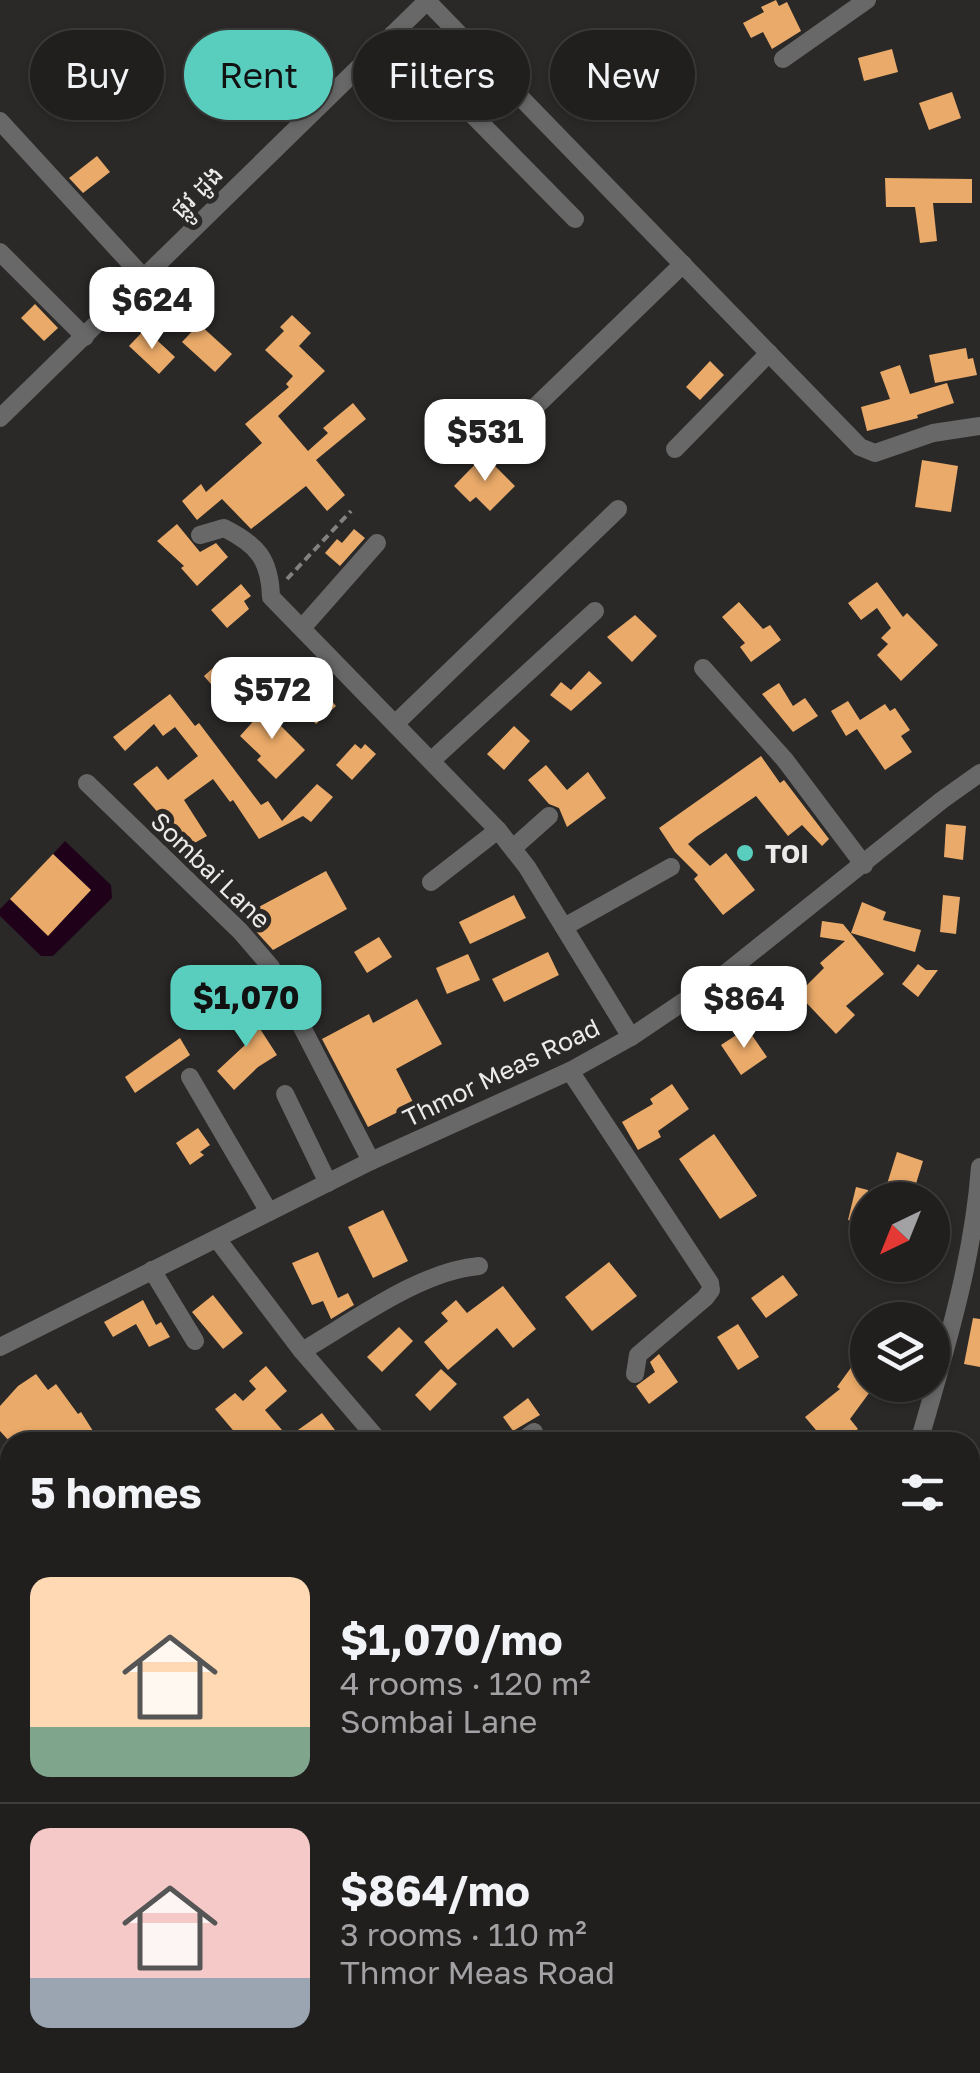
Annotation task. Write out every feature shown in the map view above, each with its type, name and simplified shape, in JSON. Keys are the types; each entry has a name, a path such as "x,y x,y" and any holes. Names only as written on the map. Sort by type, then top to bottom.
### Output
{"street":[{"path":"782,59 867,0"},
{"path":"428,1 842,429 871,452 933,433 980,426"},
{"name":"ផ្លូវ ដូង","path":"397,30 428,1"},
{"name":"ផ្លូវ ដូង","path":"0,418 353,73"},
{"path":"478,120 575,219"},
{"path":"0,121 144,278"},
{"path":"0,252 85,336"},
{"path":"533,409 682,264"},
{"path":"675,449 769,353"},
{"path":"396,724 618,509"},
{"path":"200,535 224,528 246,540 268,568 271,597 498,830 631,1036"},
{"path":"302,628 377,543"},
{"path":"432,761 595,611"},
{"path":"703,668 785,760 864,865"},
{"name":"Thmor Meas Road","path":"0,1347 328,1183 364,1148 570,1071 631,1036 726,973 980,774"},
{"name":"Sombai Lane","path":"87,783 240,931 271,967 364,1148"},
{"path":"513,848 549,816"},
{"path":"431,882 498,830"},
{"path":"564,928 671,867"},
{"path":"570,1071 710,1283 711,1290 705,1298 638,1355 635,1374"},
{"path":"190,1077 269,1212"},
{"path":"285,1094 328,1183"},
{"path":"922,1432 963,1286 978,1208 980,1167"},
{"path":"217,1240 302,1351 371,1432"},
{"path":"302,1351 418,1285 459,1268 479,1266"},
{"path":"152,1270 195,1341"}],"path":[{"path":"271,597 351,511"}],"shaded area":[{"path":"65,841 111,885 112,898 53,956 41,956 0,916 0,909 10,899 48,935 91,890 53,854"}],"building":[{"path":"776,0 779,6 787,2 801,31 772,49 763,32 751,38 743,23"},
{"path":"892,49 898,72 864,81 858,58"},
{"path":"952,92 961,118 929,130 919,103"},
{"path":"97,156 110,172 83,193 69,178"},
{"path":"885,178 972,179 972,203 933,203 937,241 920,243 915,207 886,207"},
{"path":"35,304 58,328 44,341 21,318"},
{"path":"292,315 311,333 299,346 325,371 278,416 308,451 328,433 323,428 353,403 366,419 316,460 345,495 327,511 306,486 251,529 222,499 197,520 182,501 201,484 206,492 262,443 245,424 289,387 286,384 293,376 265,350 284,331 280,327"},
{"path":"199,324 232,354 215,372 182,342"},
{"path":"145,329 175,357 159,374 129,346"},
{"path":"966,348 977,375 935,383 929,355"},
{"path":"710,361 724,375 700,400 686,387"},
{"path":"900,365 910,394 947,383 954,403 917,415 918,418 867,431 861,407 890,399 880,372"},
{"path":"484,455 515,486 490,511 476,497 470,502 454,486"},
{"path":"922,460 958,466 951,512 915,507"},
{"path":"177,524 200,552 216,543 228,557 197,586 181,568 184,566 157,541"},
{"path":"354,529 365,538 340,566 325,553 337,539 342,543"},
{"path":"877,582 903,617 907,613 938,645 901,681 877,655 888,644 881,638 891,628 877,608 861,620 848,603"},
{"path":"241,584 251,596 244,601 249,609 227,628 211,610"},
{"path":"739,602 763,629 770,625 781,640 751,662 740,647 745,643 722,617"},
{"path":"635,615 657,636 632,662 607,637"},
{"path":"223,659 231,668 236,665 246,677 222,697 204,676"},
{"path":"589,671 602,683 571,711 550,695 561,682 571,690"},
{"path":"779,683 793,706 805,698 818,716 793,732 762,694"},
{"path":"323,691 336,706 316,724 303,710"},
{"path":"170,694 195,726 199,723 261,805 268,801 282,821 317,784 333,797 311,822 303,816 259,839 233,800 230,802 213,779 184,800 207,836 180,851 161,816 133,784 157,766 168,780 198,756 175,727 163,736 154,724 125,751 113,737"},
{"path":"848,701 860,720 885,704 890,711 895,708 910,730 901,736 912,752 885,770 857,729 846,736 831,711"},
{"path":"269,704 285,720 280,725 305,750 276,779 257,760 261,756 240,736"},
{"path":"514,726 530,741 504,770 487,754"},
{"path":"355,744 361,749 365,744 376,754 352,780 336,765"},
{"path":"761,756 829,839 822,846 802,825 788,836 756,796 696,837 688,844 710,866 726,853 755,890 723,915 694,879 698,875 675,852 659,828"},
{"path":"546,765 567,790 588,772 606,798 567,827 559,808 549,804 528,780"},
{"path":"946,824 966,826 963,860 944,857"},
{"path":"53,854 91,890 48,936 10,899"},
{"path":"326,871 347,909 273,950 242,916"},
{"path":"514,895 526,918 470,944 459,922"},
{"path":"943,895 960,897 956,934 940,932"},
{"path":"862,902 886,912 883,920 921,930 915,952 851,933"},
{"path":"822,921 843,924 884,974 846,1006 855,1015 836,1034 798,994 824,968 820,963 845,941 820,937"},
{"path":"379,937 392,957 367,973 354,952"},
{"path":"548,952 559,975 504,1002 492,979"},
{"path":"468,954 480,980 447,994 436,968"},
{"path":"918,964 926,970 938,970 918,997 902,984"},
{"path":"417,999 442,1044 396,1069 414,1104 368,1127 322,1039 369,1014 373,1023"},
{"path":"246,1007 277,1055 234,1090 217,1071 245,1045 228,1018"},
{"path":"747,1028 767,1057 741,1075 721,1045"},
{"path":"180,1038 190,1055 135,1093 125,1077"},
{"path":"672,1084 689,1109 658,1131 661,1137 638,1150 622,1122 653,1104 650,1099"},
{"path":"198,1128 210,1145 190,1165 176,1143"},
{"path":"714,1134 757,1196 720,1219 679,1159"},
{"path":"897,1152 923,1161 917,1182 888,1182"},
{"path":"383,1210 408,1261 373,1278 348,1227"},
{"path":"318,1252 338,1298 348,1293 354,1305 331,1319 323,1301 312,1305 292,1263"},
{"path":"609,1262 637,1296 592,1331 565,1297"},
{"path":"783,1275 798,1295 766,1318 751,1298"},
{"path":"503,1286 536,1329 513,1348 497,1328 448,1370 424,1342 448,1321 441,1313 456,1300 467,1313"},
{"path":"213,1295 243,1333 223,1349 192,1312"},
{"path":"143,1300 156,1325 161,1322 170,1337 149,1347 136,1324 113,1337 104,1322"},
{"path":"973,1318 980,1319 980,1367 964,1364"},
{"path":"738,1324 759,1357 738,1370 717,1337"},
{"path":"399,1327 413,1341 382,1372 367,1357"},
{"path":"659,1354 678,1382 649,1404 636,1386 655,1372 650,1362"},
{"path":"266,1366 287,1391 265,1410 284,1432 235,1432 215,1409 235,1393 243,1401 256,1389 249,1381"},
{"path":"441,1369 457,1384 430,1411 415,1395"},
{"path":"850,1369 850,1402 862,1402 850,1419 858,1429 818,1432 805,1417 840,1389 837,1387"},
{"path":"36,1374 48,1390 56,1384 94,1432 1,1432 0,1406"},
{"path":"528,1398 540,1415 513,1431 503,1417"},
{"path":"322,1413 336,1432 295,1432"}],"place":[{"name":"TOI","path":"745,853"}]}
